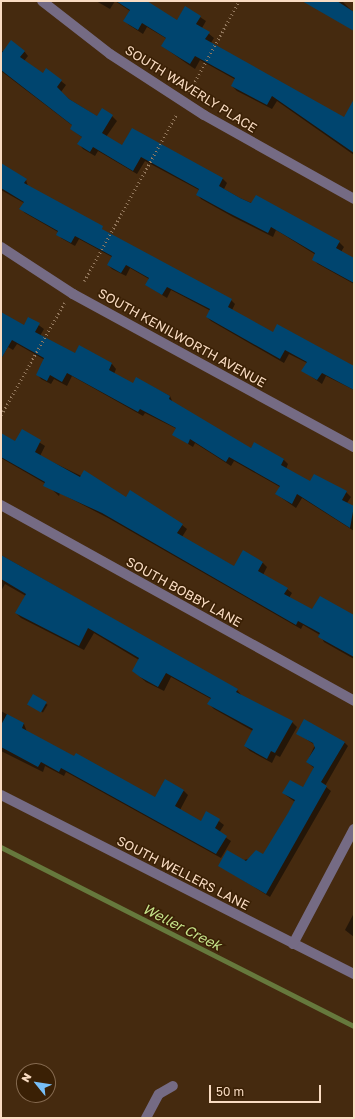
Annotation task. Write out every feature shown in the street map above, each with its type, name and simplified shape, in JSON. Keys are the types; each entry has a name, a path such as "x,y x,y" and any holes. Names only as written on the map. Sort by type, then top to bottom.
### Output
{"street":[{"name":"SOUTH WAVERLY PLACE","path":"42,1 110,54 204,115 354,199"},
{"name":"SOUTH KENILWORTH AVENUE","path":"1,247 73,294 354,447"},
{"name":"SOUTH BOBBY LANE","path":"1,505 354,701"},
{"name":"SOUTH WELLERS LANE","path":"1,795 354,974"},
{"path":"293,944 354,829"},
{"path":"146,1118 159,1094 173,1086"}],"path":[{"path":"186,97 239,1"},
{"path":"84,281 176,115"},
{"path":"1,415 64,303"}],"building":[{"path":"116,1 147,1 177,20 185,6 201,16 196,24 210,32 205,39 344,117 354,99 354,153 272,96 267,105 231,86 235,78 195,56 190,64 161,46 166,38 142,23 138,30 123,21 130,10"},
{"path":"302,1 337,1 354,12 354,31"},
{"path":"11,40 25,51 20,57 43,73 46,68 62,80 57,87 69,99 97,116 102,108 113,115 102,133 122,145 132,128 223,178 219,186 240,198 251,203 256,195 340,241 336,248 354,258 354,283 312,260 315,253 271,227 268,233 196,195 199,189 141,157 133,171 93,147 90,152 77,144 82,137 70,129 72,125 1,70 1,54"},
{"path":"1,163 27,179 24,183 103,226 102,229 232,299 228,307 273,332 277,324 354,366 354,390 322,373 317,380 301,371 307,362 285,350 280,359 206,317 210,309 167,287 162,295 145,285 149,278 126,265 121,273 107,265 112,256 75,236 71,243 56,235 58,231 19,209 24,202 1,188"},
{"path":"1,312 24,325 28,317 40,323 35,332 75,353 79,345 112,363 109,370 133,383 136,377 170,396 169,399 251,448 254,442 284,459 281,465 310,481 314,474 347,491 342,500 354,506 350,528 297,494 292,504 275,494 280,486 229,457 226,462 190,439 188,444 172,435 176,428 140,409 138,412 67,373 62,382 50,375 47,381 36,375 44,358 12,340 1,359"},
{"path":"22,429 41,440 35,452 80,477 84,470 126,497 130,490 183,524 177,533 234,566 243,550 263,562 258,571 288,588 284,594 312,609 320,596 354,615 354,657 318,637 320,633 298,621 296,625 102,513 43,486 45,482 1,457 1,433 15,441"},
{"path":"1,555 238,689 236,692 293,721 275,753 271,751 267,759 244,746 253,729 207,704 211,698 166,673 158,687 140,677 132,671 139,658 88,628 79,646 15,613 26,594 1,579"},
{"path":"33,694 47,702 41,712 27,704"},
{"path":"7,714 24,723 22,728 74,756 76,753 155,797 165,779 184,790 175,806 201,821 206,811 220,819 215,828 227,836 216,854 61,768 59,772 41,762 38,767 1,747 1,725"},
{"path":"304,719 345,742 321,782 327,786 266,894 218,866 227,850 246,861 256,850 263,854 288,813 295,800 282,793 290,780 303,787 314,767 306,762 315,748 313,743 296,734"}],"waterway":[{"name":"Weller Creek","path":"1,847 354,1026"}]}
